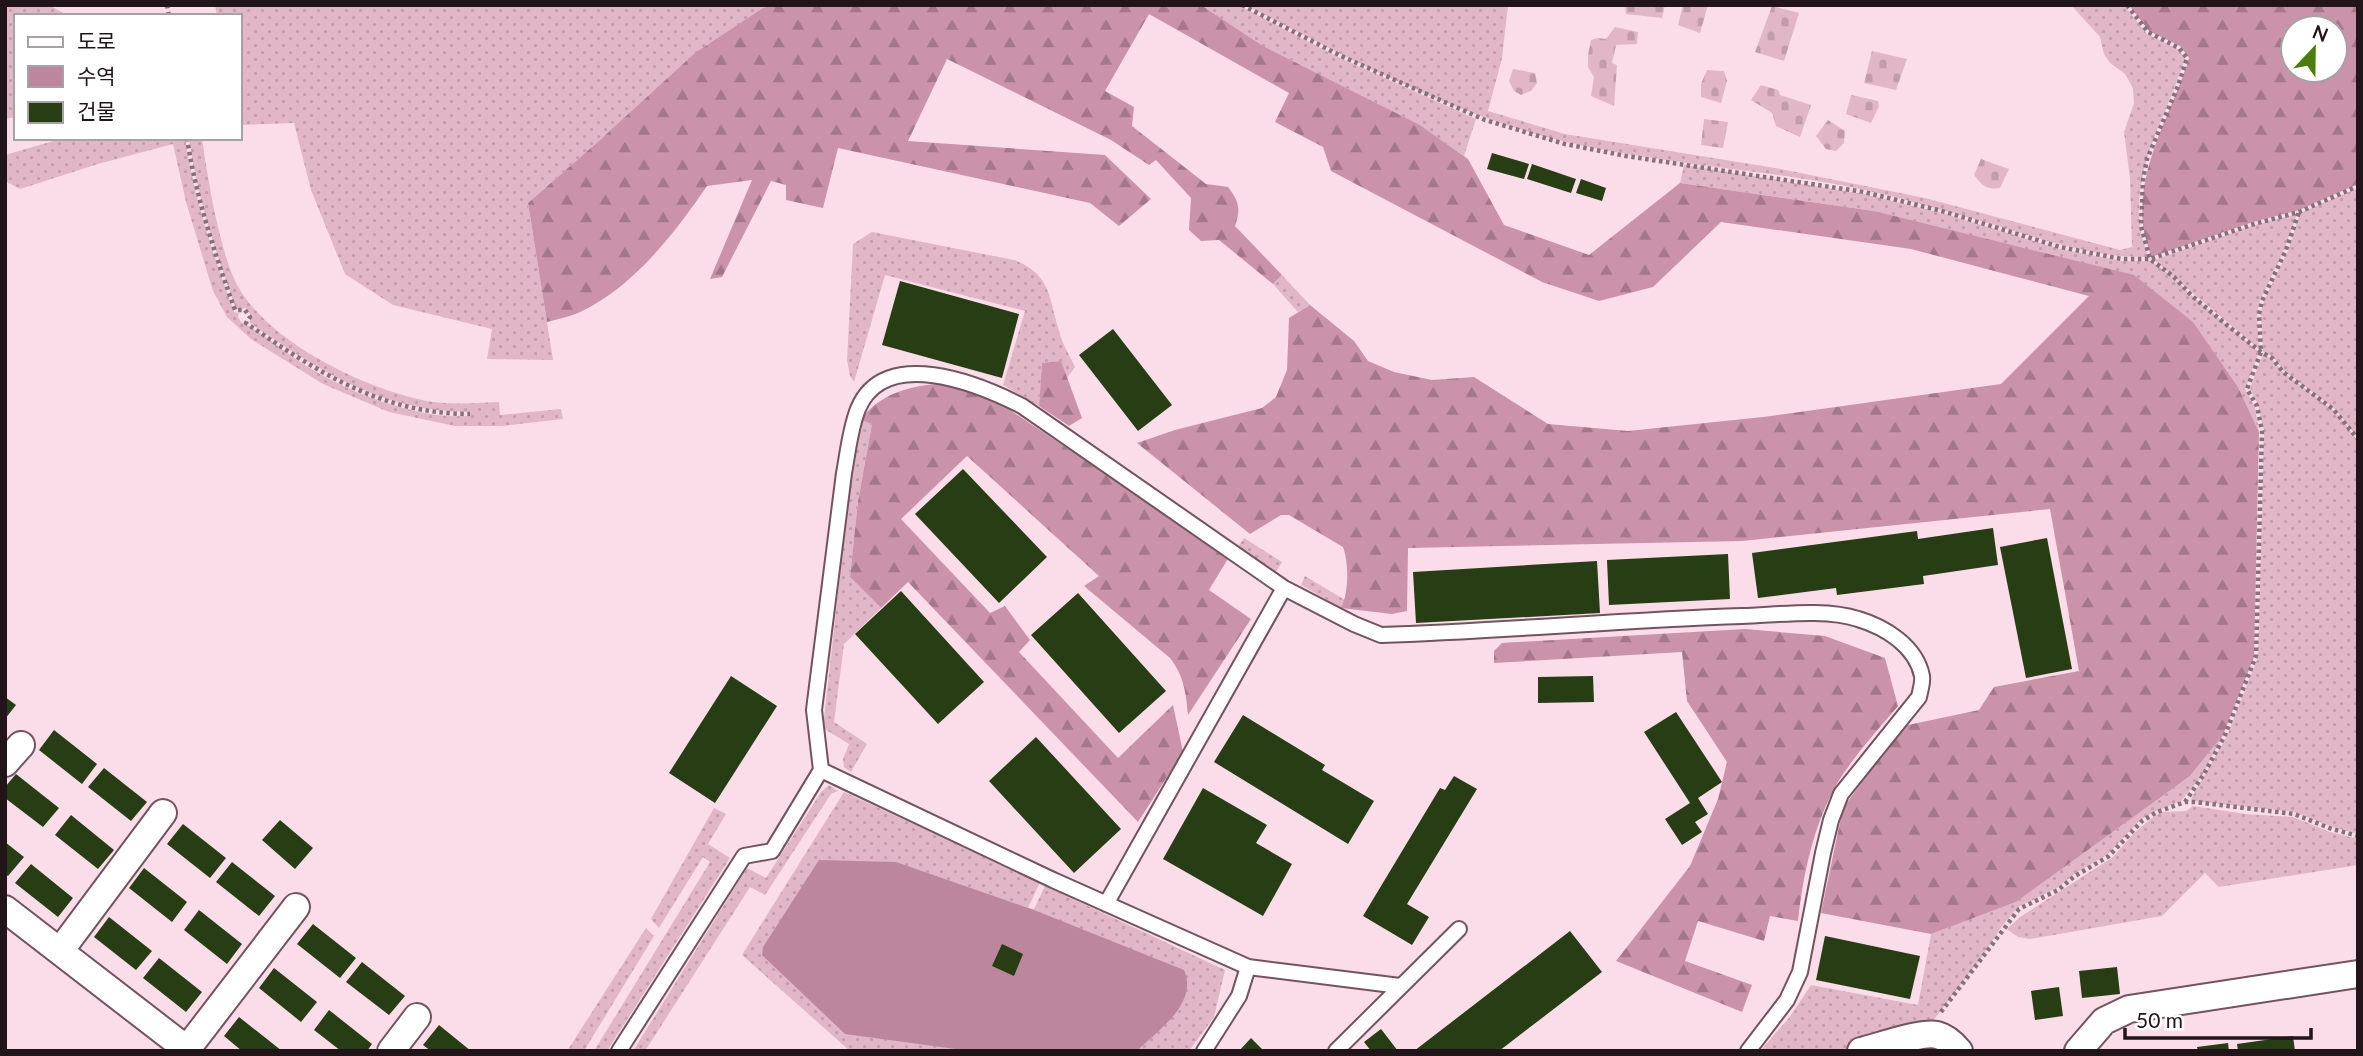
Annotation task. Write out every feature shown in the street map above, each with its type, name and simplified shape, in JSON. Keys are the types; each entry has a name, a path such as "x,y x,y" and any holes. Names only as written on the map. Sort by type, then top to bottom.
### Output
{"street":[{"path":"60,951 163,813"},
{"path":"5,909 188,1050 296,907"},
{"path":"2078,1051 2104,1021 2129,1009 2358,974"},
{"path":"391,1051 417,1017"},
{"path":"1861,1051 1924,1035 1937,1035 1959,1051"}],"lane":[{"path":"620,1051 744,856 772,851 821,770 814,710 844,473 858,408 869,392 886,381 926,373 991,390 1021,406 1284,588 1381,635 1718,617 1835,614 1857,618 1883,629 1902,642 1915,657 1922,677 1919,697 1841,794 1823,853 1800,972 1787,1000 1748,1051"},
{"path":"1106,904 1284,588"},
{"path":"821,770 1106,904 1248,967 1400,986"},
{"path":"1336,1051 1459,929"},
{"path":"1204,1051 1239,996 1248,967"}],"path":[{"path":"1242,5 1339,55 1474,115 1565,144 1626,156 1864,192 1942,211 2060,247 2122,259 2150,259 2299,212 2358,186"},
{"path":"2127,5 2148,32 2179,48 2187,58 2147,159 2143,180 2141,226 2150,259 2161,265 2191,295 2272,358 2283,372 2333,409 2358,439"},
{"path":"187,140 192,170 211,243 235,310 245,310 250,317 246,323 302,362 340,383 383,400 446,414 470,414"},
{"path":"2185,802 2225,735 2256,656 2262,432 2256,406 2247,388 2261,352 2259,314 2262,300 2286,250 2299,212"},
{"path":"1924,1035 2020,909 2058,890 2075,876 2109,856 2141,821 2157,812 2185,802 2294,814 2358,836"}],"green space":[{"path":"5,5 49,5 65,14 14,14 14,117 5,119"},
{"path":"215,5 779,5 763,9 601,139 528,203 553,360 487,359 492,329 393,305 345,274 311,190 294,123 242,125 242,14 217,14"},
{"path":"779,5 1201,5 1263,46 1420,125 1468,159 1504,225 1589,255 1680,183 1874,211 2134,275 2193,322 2238,387 2259,432 2254,657 2223,735 2190,776 2016,902 1931,934 1821,913 1843,808 1884,752 1908,725 1979,710 1994,687 2079,671 2050,509 1742,541 1408,548 1407,611 1392,614 1341,608 1346,594 1347,578 1343,547 1289,515 1281,515 1250,534 1137,443 1175,430 1262,408 1276,397 1287,370 1289,318 1310,305 1354,341 1368,361 1394,372 1432,380 1474,377 1548,424 1628,431 1763,417 2001,384 2089,296 1911,249 1721,222 1653,287 1599,301 1542,282 1331,171 1323,147 1275,122 1289,93 1149,14 1105,91 1134,107 1132,126 1206,184 1228,187 1238,205 1235,226 1282,275 1273,284 1219,240 1201,241 1189,230 1191,198 1156,160 1149,165 1111,140 947,59 908,141 1105,155 1151,199 1119,226 1090,203 838,148 823,208 786,200 786,185 771,181 722,277 710,279 752,180 707,186 666,241 617,289 578,313 547,322 528,203 695,53 763,8"},
{"path":"1201,5 1238,5 1338,57 1476,119 1464,156 1420,125 1263,46"},
{"path":"1246,5 1508,5 1502,58 1488,111 1565,134 1775,168 1925,198 2120,250 2132,247 2130,178 2124,132 2134,103 2133,88 2125,74 2110,63 2104,54 2100,37 2071,5 2124,5 2147,34 2178,49 2185,58 2147,160 2142,181 2140,225 2148,257 2130,257 2060,244 1865,190 1604,150 1525,131 1402,84"},
{"path":"1625,5 1665,5 1662,18 1626,14"},
{"path":"1683,5 1708,5 1700,33 1678,25"},
{"path":"2129,5 2358,5 2358,184 2299,210 2253,222 2151,257 2143,225 2145,181 2157,140 2189,58 2180,46 2149,31"},
{"path":"1772,6 1799,13 1784,61 1755,52"},
{"path":"1615,27 1638,32 1637,44 1616,45 1612,63 1617,65 1614,106 1591,96 1594,77 1588,67 1588,55 1591,40 1606,39"},
{"path":"1872,51 1907,59 1896,90 1864,83"},
{"path":"1513,69 1535,73 1537,83 1531,91 1521,95 1514,91 1509,81"},
{"path":"1707,70 1724,71 1727,81 1721,103 1701,97 1701,84"},
{"path":"1761,85 1778,90 1780,95 1811,105 1800,137 1776,126 1772,113 1751,100"},
{"path":"1851,95 1878,101 1879,106 1871,123 1846,114"},
{"path":"1704,119 1728,122 1723,148 1701,145"},
{"path":"1828,120 1845,131 1844,143 1836,151 1826,149 1816,136"},
{"path":"57,140 185,140 205,226 234,312 239,313 241,322 317,372 358,393 427,413 470,416 469,412 408,405 352,385 326,372 249,322 252,317 246,308 236,309 214,246 197,182 189,140 202,140 217,225 232,274 244,297 285,337 339,370 393,392 438,403 499,402 500,415 561,409 563,419 502,426 455,426 389,412 323,384 251,339 227,317 213,291 186,202 173,144 20,189 5,181 5,155"},
{"path":"1981,159 2009,169 2000,188 1985,186 1974,175"},
{"path":"1684,165 1864,194 1942,213 2060,249 2122,261 2151,261 2259,352 2245,389 2255,407 2259,432 2238,387 2193,323 1874,211 1680,183"},
{"path":"2358,188 2358,438 2334,408 2284,371 2273,357 2263,352 2261,314 2264,301 2288,251 2300,213"},
{"path":"2297,214 2284,250 2260,300 2257,313 2259,349 2154,260 2255,225"},
{"path":"872,232 1014,260 1026,266 1035,272 1047,288 1060,336 1075,367 1067,378 1061,361 1042,363 1039,406 1003,385 1025,311 885,275 854,382 847,360 853,244"},
{"path":"1282,275 1310,305 1298,312 1273,284"},
{"path":"2263,354 2333,410 2358,442 2358,834 2294,812 2191,799 2227,736 2258,657 2264,431 2258,405 2250,388"},
{"path":"1061,361 1082,418 1069,426 1039,406 1042,363"},
{"path":"937,384 974,392 1007,408 1229,557 1209,590 1251,619 1188,715 1184,685 1170,658 1084,586 1099,576 967,456 901,519 990,613 1005,606 1030,640 1019,652 1118,758 1173,705 1183,752 1138,822 908,582 881,608 850,577 858,501 872,424 861,420 876,404 894,393"},
{"path":"861,420 872,424 858,501 850,577 881,608 844,644 834,722 867,744 851,772 844,767 843,759 849,744 823,728 849,494"},
{"path":"1244,538 1282,562 1276,572 1238,547"},
{"path":"1305,576 1345,600 1341,608 1301,585"},
{"path":"1745,629 1825,636 1885,658 1898,706 1849,766 1827,803 1810,852 1798,921 1770,916 1764,941 1698,921 1685,961 1752,985 1742,1012 1616,961 1690,866 1718,799 1727,762 1687,701 1682,652 1494,663 1494,651 1502,643"},
{"path":"2223,735 2202,776 2181,801 2140,820 2108,854 2074,874 2057,888 2018,907 1926,1030 1923,1028 1838,1051 1760,1051 1789,1018 1811,985 1918,1005 1931,934 2016,902 2190,776"},
{"path":"829,785 838,791 831,794 765,895 750,887 645,1051 633,1051 747,868 766,878 821,792"},
{"path":"844,792 1040,882 1028,908 1034,909 1045,886 1225,970 1214,1017 1189,1051 850,1051 742,955"},
{"path":"2193,806 2246,814 2293,817 2330,832 2358,839 2358,865 2219,887 2205,873 2162,916 2030,939 2018,937 2007,929 2020,917 2113,857 2134,833 2153,817 2162,812 2186,811"},
{"path":"714,808 726,814 708,844 730,858 607,1051 594,1051 710,862 703,857 659,928 651,919"},
{"path":"646,928 654,936 584,1051 567,1051"}],"water":[{"path":"819,860 896,862 1034,910 1184,970 1186,994 1174,1015 1137,1051 970,1051 845,1034 762,955 763,947"}],"building":[{"path":"1492,153 1529,164 1524,179 1487,169"},
{"path":"1532,164 1576,179 1571,193 1527,179"},
{"path":"1581,179 1606,188 1602,201 1576,193"},
{"path":"900,281 1019,314 1002,378 882,345"},
{"path":"1113,329 1172,405 1138,431 1079,355"},
{"path":"963,469 1047,557 999,603 915,514"},
{"path":"1993,528 1998,565 1923,576 1924,584 1837,595 1836,588 1758,598 1752,553 1917,531 1918,539"},
{"path":"2047,538 2072,669 2026,678 2000,547"},
{"path":"1728,554 1730,599 1609,605 1607,560"},
{"path":"1597,561 1600,613 1416,623 1413,572"},
{"path":"901,591 984,682 938,724 855,634"},
{"path":"1078,593 1166,691 1119,733 1031,635"},
{"path":"731,676 777,706 715,803 669,773"},
{"path":"1593,676 1594,702 1538,703 1538,677"},
{"path":"5,697 16,705 5,719"},
{"path":"1676,712 1722,782 1698,798 1708,814 1695,822 1702,832 1682,845 1665,819 1690,803 1644,732"},
{"path":"1243,715 1325,765 1322,770 1374,801 1348,844 1214,762"},
{"path":"54,730 97,764 82,784 39,750"},
{"path":"1036,737 1121,829 1074,873 989,781"},
{"path":"104,768 147,802 131,821 88,787"},
{"path":"16,774 59,808 43,827 5,798 5,787"},
{"path":"1454,776 1477,789 1407,904 1429,917 1412,945 1363,916 1440,788 1445,790"},
{"path":"1203,788 1267,825 1256,843 1292,864 1263,916 1163,859"},
{"path":"71,815 114,850 98,869 55,835"},
{"path":"280,820 313,848 295,869 262,840"},
{"path":"183,824 226,858 210,878 167,844"},
{"path":"5,842 24,857 8,876 5,874"},
{"path":"232,862 275,896 259,916 216,882"},
{"path":"31,864 73,898 58,917 15,883"},
{"path":"144,868 187,902 172,922 129,888"},
{"path":"199,910 242,944 227,964 184,930"},
{"path":"109,917 152,951 136,970 94,937"},
{"path":"313,924 356,958 340,978 297,944"},
{"path":"1570,931 1602,972 1499,1051 1414,1051"},
{"path":"1825,936 1920,956 1910,999 1816,980"},
{"path":"1002,944 1023,954 1014,976 992,966"},
{"path":"159,958 202,992 186,1012 143,978"},
{"path":"362,962 405,996 389,1015 346,982"},
{"path":"2117,967 2120,994 2082,998 2079,971"},
{"path":"274,968 317,1002 301,1022 259,988"},
{"path":"2059,987 2063,1016 2035,1020 2031,991"},
{"path":"329,1010 372,1044 367,1051 341,1051 314,1030"},
{"path":"239,1017 282,1051 242,1051 224,1036"},
{"path":"439,1025 471,1051 431,1051 423,1045"},
{"path":"1381,1029 1398,1051 1371,1051 1364,1042"},
{"path":"2293,1036 2295,1051 2238,1051 2237,1044"},
{"path":"1251,1038 1264,1051 1239,1051"},
{"path":"2228,1043 2229,1051 2198,1051 2197,1047"}]}
